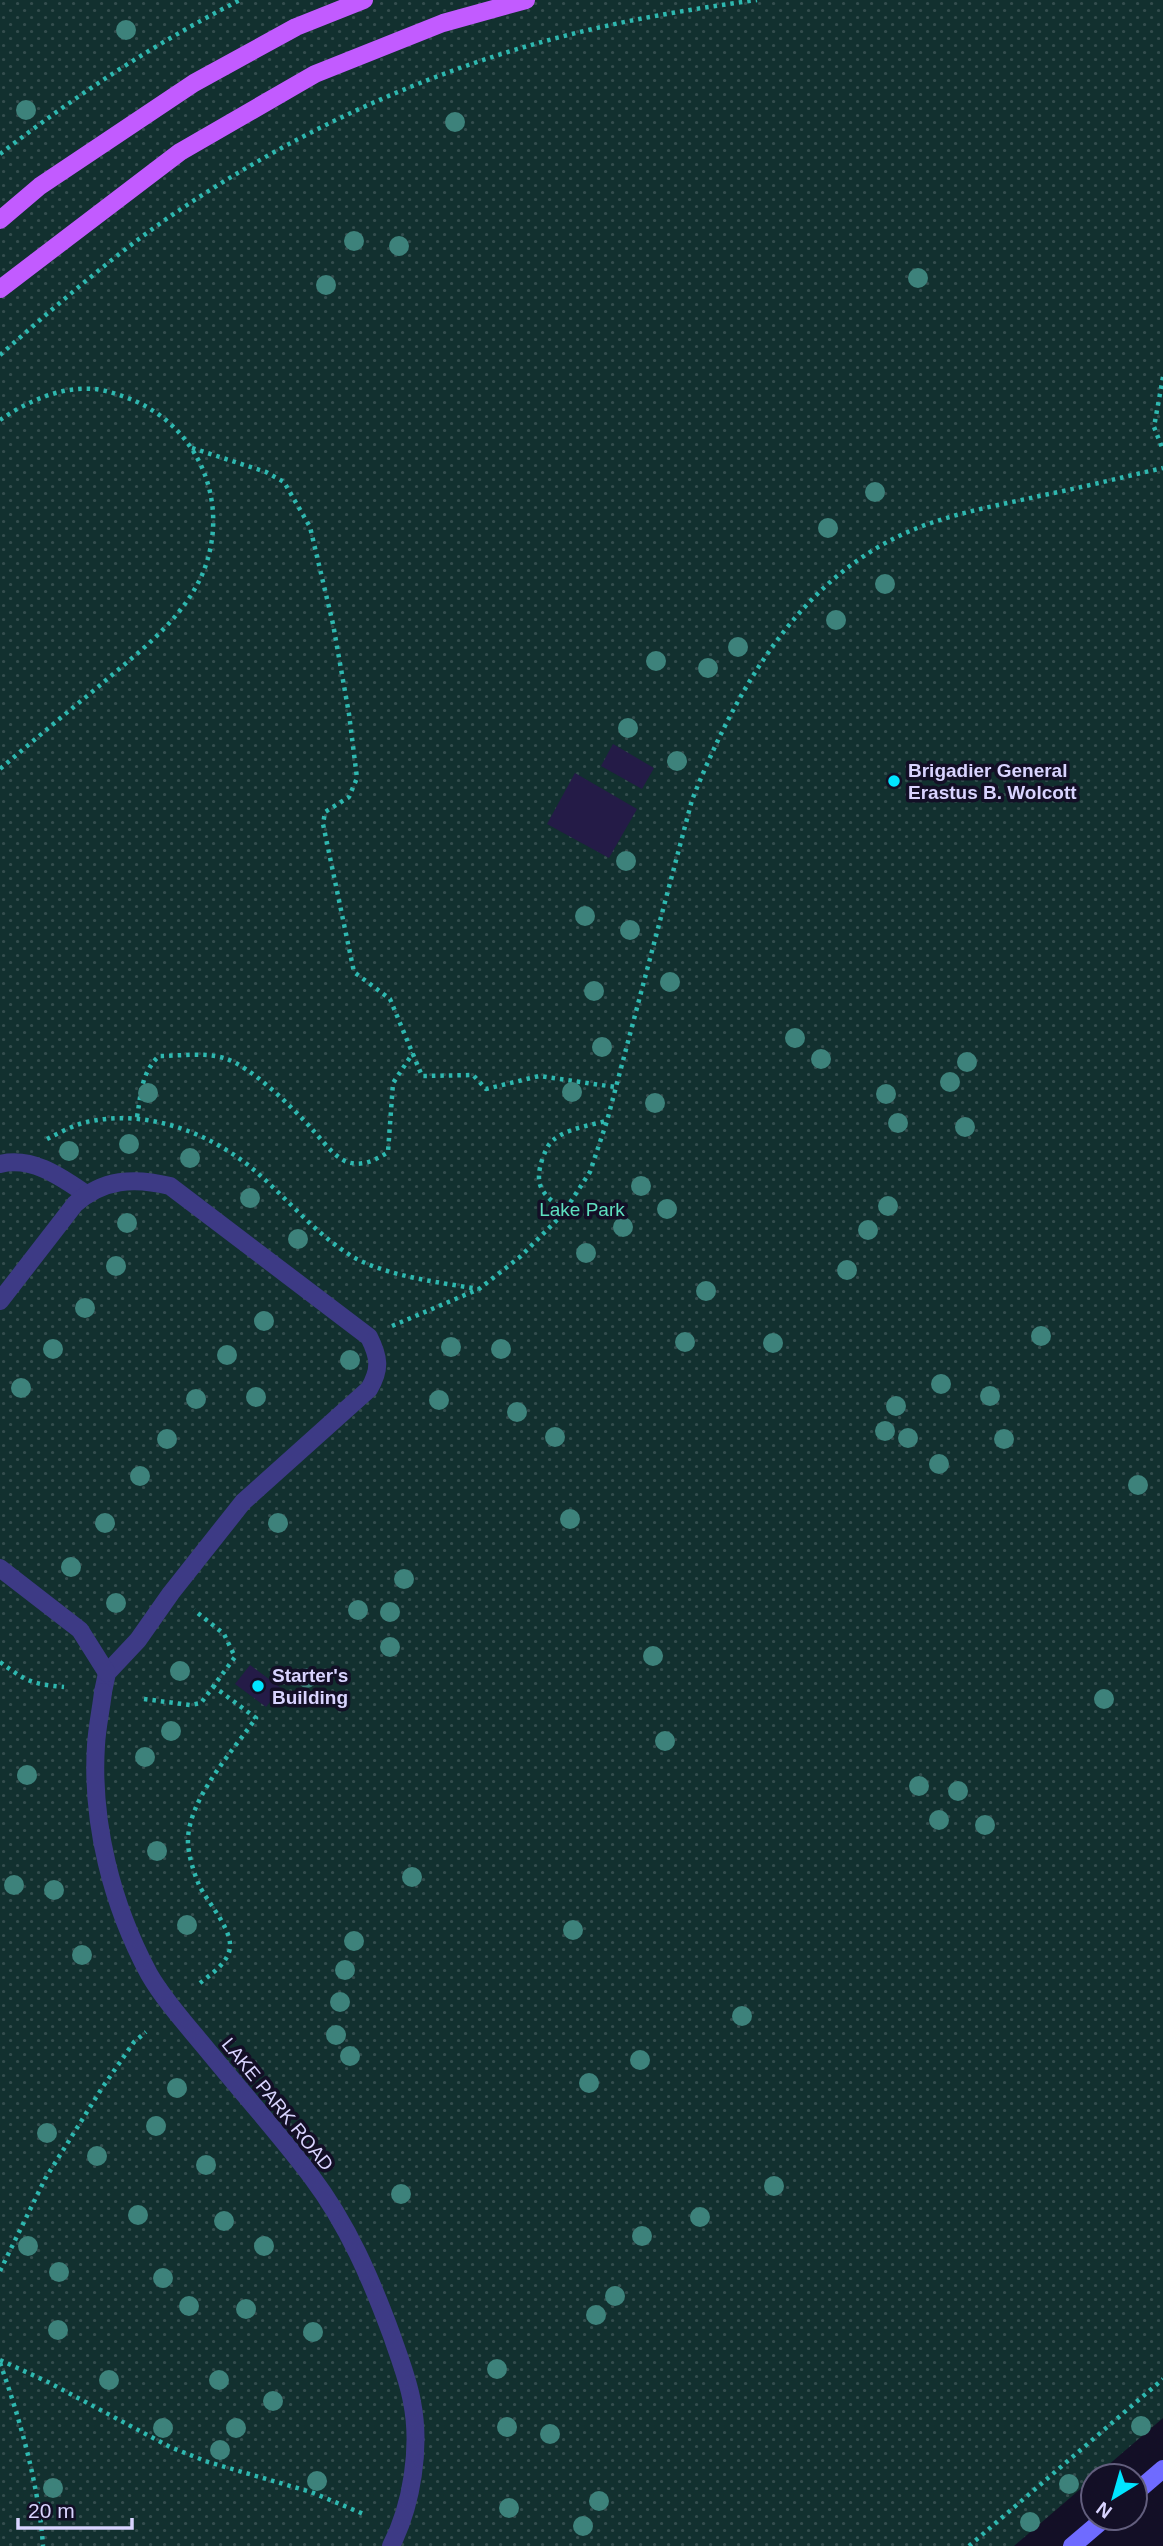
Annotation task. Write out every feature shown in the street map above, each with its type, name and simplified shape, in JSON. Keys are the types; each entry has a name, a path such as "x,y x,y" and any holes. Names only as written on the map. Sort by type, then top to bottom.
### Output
{"main road":[{"path":"0,220 40,186 194,83 296,27 364,0"},
{"path":"0,289 180,152 315,74 443,23 526,0"},
{"path":"1149,2481 1163,2469"},
{"path":"1072,2546 1088,2532"}],"street":[{"path":"0,1164 20,1163 47,1169 86,1194"},
{"path":"0,1301 65,1215 86,1194 120,1181 146,1180 170,1186 369,1337 378,1355 377,1376 369,1389 243,1502 171,1593 138,1640 107,1673 80,1630 0,1568"},
{"name":"LAKE PARK ROAD","path":"107,1673 96,1744 96,1785 100,1831 110,1876 129,1931 150,1975 172,2007 311,2176 340,2216 373,2285 401,2364 412,2403 415,2441 410,2492 391,2546"}],"path":[{"path":"0,154 52,113 114,70 240,0"},
{"path":"0,355 94,274 180,210 284,147 362,108 467,65 550,40 606,26 757,0"},
{"path":"1163,377 1154,427 1163,450"},
{"path":"0,420 27,403 57,393 95,388 153,409 173,425 192,448 207,479 213,511 211,545 202,574 185,605 163,632 0,769"},
{"path":"192,448 266,472 284,482 310,527 333,624 357,778 349,797 325,812 323,824 354,972 390,999 422,1076 473,1075 486,1089 539,1076 615,1087"},
{"path":"369,1337 479,1289 521,1256 565,1211 590,1172 607,1121 692,800 711,751 733,708 787,627 829,581 872,550 912,531 990,507 1163,468"},
{"path":"137,1118 144,1076 148,1067 159,1056 225,1058 245,1069 291,1106 336,1155 348,1162 364,1163 388,1152 393,1083 413,1053"},
{"path":"46,1140 90,1121 137,1118 179,1127 222,1148 260,1175 330,1240 355,1258 389,1270 479,1289"},
{"path":"565,1211 550,1199 539,1184 537,1175 548,1144 562,1134 607,1121"},
{"path":"144,1699 190,1705 201,1703 235,1657 224,1634 171,1593"},
{"path":"0,1662 24,1680 36,1685 64,1688"},
{"path":"200,1983 220,1965 230,1951 229,1937 198,1883 188,1843 190,1825 211,1781 256,1718 213,1686"},
{"path":"0,2270 45,2179 110,2076 134,2042 146,2032"},
{"path":"0,2362 48,2382 170,2447 208,2462 312,2492 366,2515"},
{"path":"0,2362 12,2396 37,2499 43,2546"},
{"path":"969,2546 1163,2379"}],"green space":[{"name":"Lake Park","path":"0,0 1163,0 1163,2418 1112,2462 1079,2462 1079,2490 1014,2546 0,2546"}],"building":[{"path":"613,744 654,768 642,789 601,766"},
{"path":"575,773 637,809 609,858 547,824"},
{"name":"Starter's Building","path":"250,1665 281,1688 266,1707 235,1684"}],"place":[{"name":"Brigadier General Erastus B. Wolcott","path":"894,781"},
{"name":"Starter's Building","path":"258,1686"}]}
